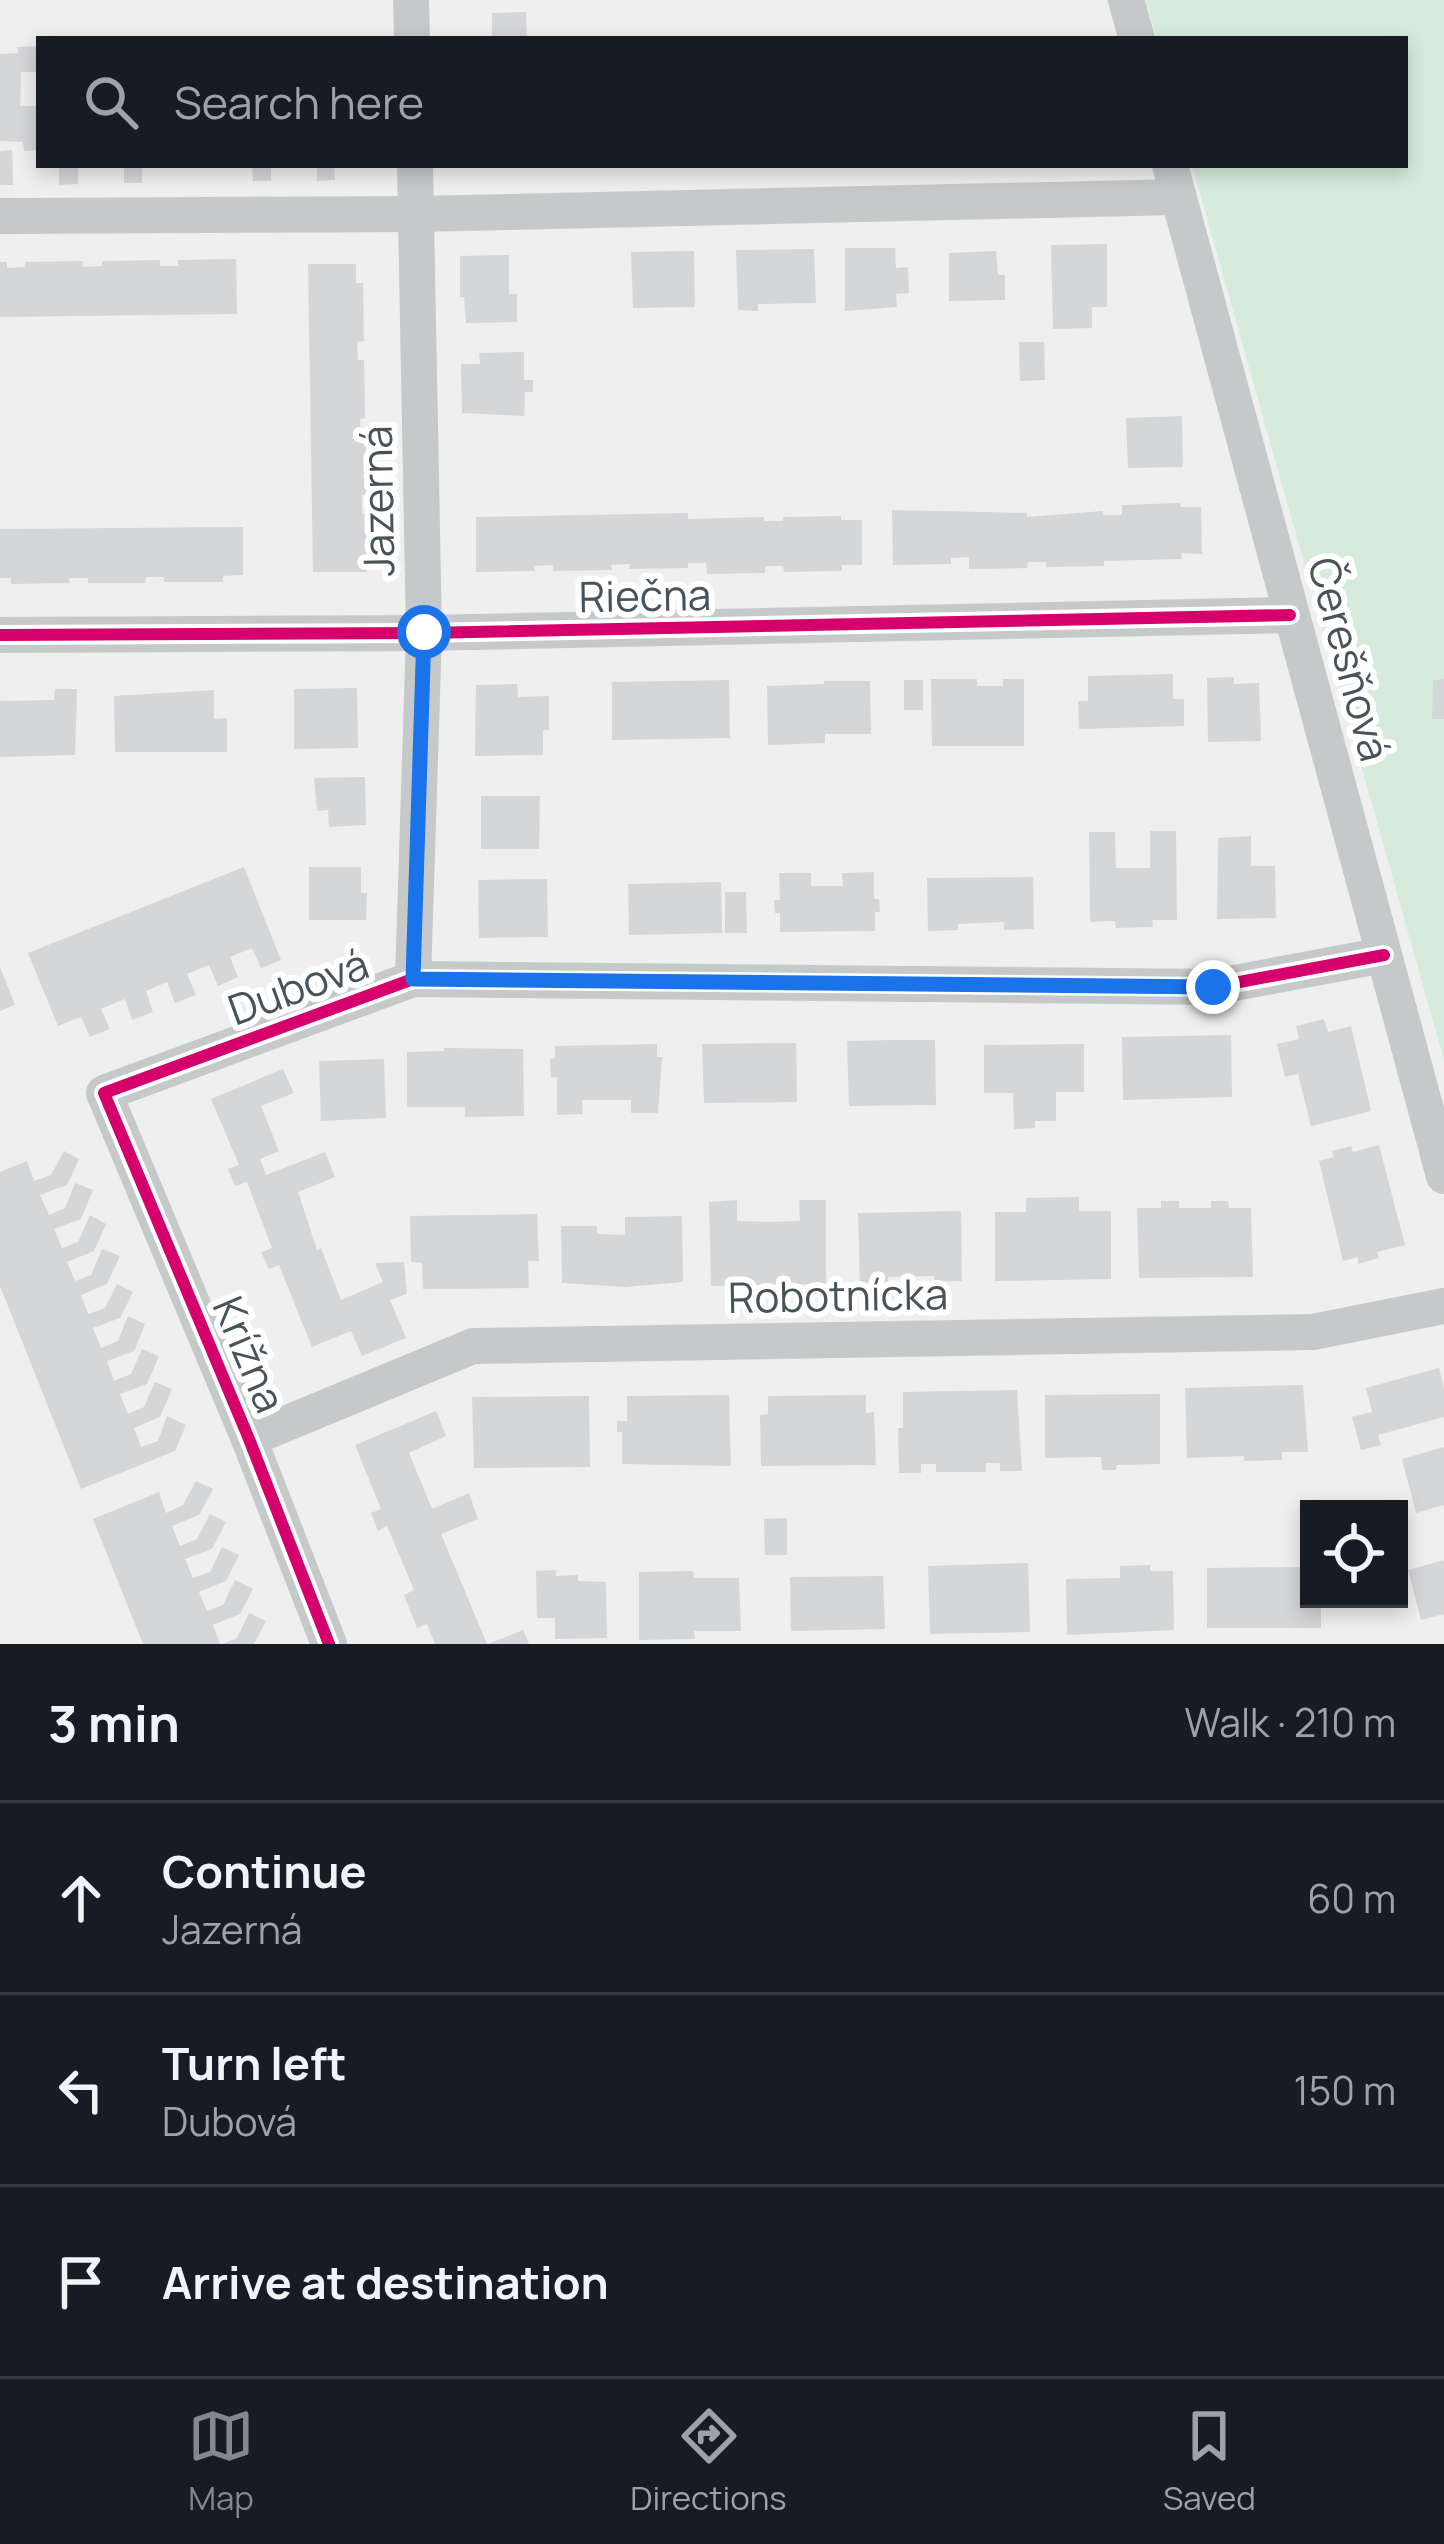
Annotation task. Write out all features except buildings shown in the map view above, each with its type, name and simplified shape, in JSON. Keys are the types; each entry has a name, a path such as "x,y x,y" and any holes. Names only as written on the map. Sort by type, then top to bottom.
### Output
{"street":[{"path":"411,0 412,36"},
{"path":"1126,0 1136,36"},
{"name":"Jazerná","path":"413,979 424,632 415,168"},
{"path":"0,216 416,214 1175,181"},
{"name":"Čerešňová","path":"1175,181 1444,1176"},
{"name":"Riečna","path":"0,635 1290,615"},
{"name":"Dubová","path":"104,1093 413,979 1213,987 1384,955"},
{"name":"Krížna","path":"104,1093 329,1644"},
{"name":"Robotnícka","path":"249,1439 473,1346 1312,1333 1444,1306"}],"green space":[{"path":"1146,0 1444,0 1444,1060 1193,168 1408,168 1408,36 1156,36"}],"cycle path":[{"path":"0,635 424,633 1290,615"},
{"path":"329,1644 104,1093 413,979 1213,987 1384,955"}],"route":[{"path":"424,632 413,979 1213,987"}]}
